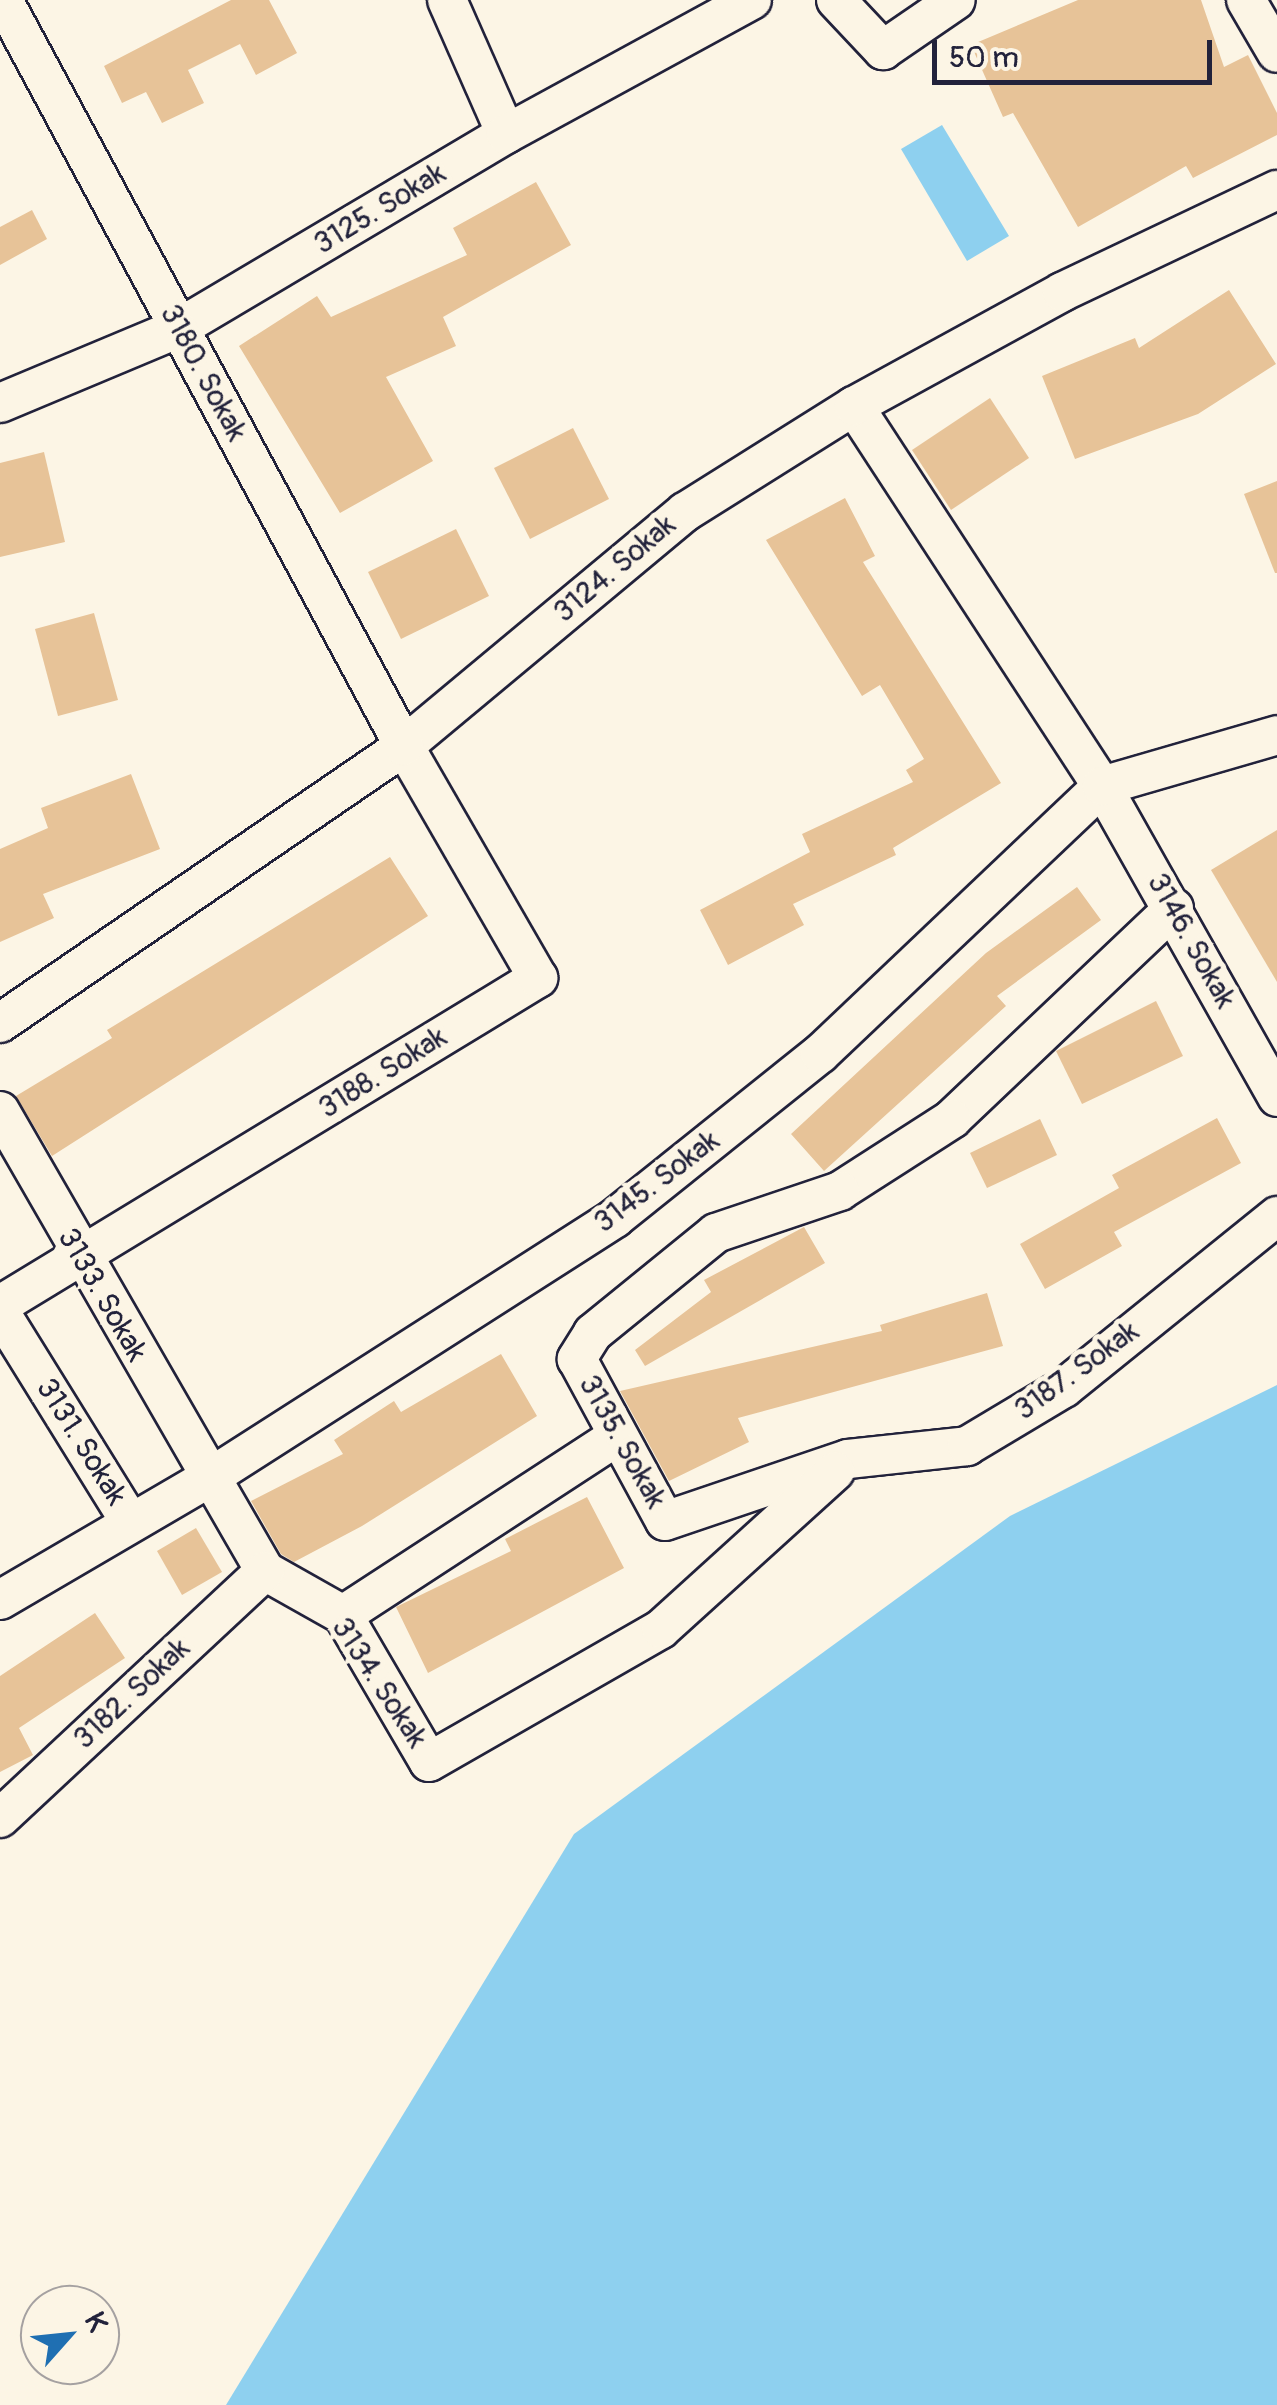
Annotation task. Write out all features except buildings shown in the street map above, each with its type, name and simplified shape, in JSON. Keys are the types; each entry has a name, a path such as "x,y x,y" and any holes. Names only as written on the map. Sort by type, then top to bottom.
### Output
{"street":[{"name":"3180. Sokak","path":"3,0 404,746"},
{"path":"447,0 506,134"},
{"name":"3125. Sokak","path":"0,403 179,328 506,134 752,0"},
{"path":"836,0 883,50 956,0"},
{"path":"1246,0 1277,53"},
{"name":"3124. Sokak","path":"0,1023 404,746 685,512 854,406 1062,292 1277,190"},
{"name":"3146. Sokak","path":"854,406 1102,786 1174,908 1277,1098"},
{"name":"3145. Sokak","path":"0,1600 209,1478 615,1218 820,1054 1102,786 1277,735"},
{"name":"3188. Sokak","path":"0,1308 538,978 404,746"},
{"name":"3135. Sokak","path":"848,1459 666,1521 577,1358 593,1333 716,1233 840,1191 952,1119 1174,908"},
{"name":"3133. Sokak","path":"0,1110 80,1260 209,1478"},
{"name":"3187. Sokak","path":"848,1459 966,1446 1064,1388 1277,1216"},
{"name":"3131. Sokak","path":"0,1308 130,1522"},
{"path":"343,1615 618,1436"},
{"name":"3134. Sokak","path":"209,1478 265,1570 343,1615 429,1762 661,1629 848,1459"},
{"name":"3182. Sokak","path":"0,1818 265,1570"}],"water":[{"path":"942,125 1009,236 967,261 901,149"},
{"path":"1277,1385 1277,2405 226,2405 574,1834 1010,1516"}]}
